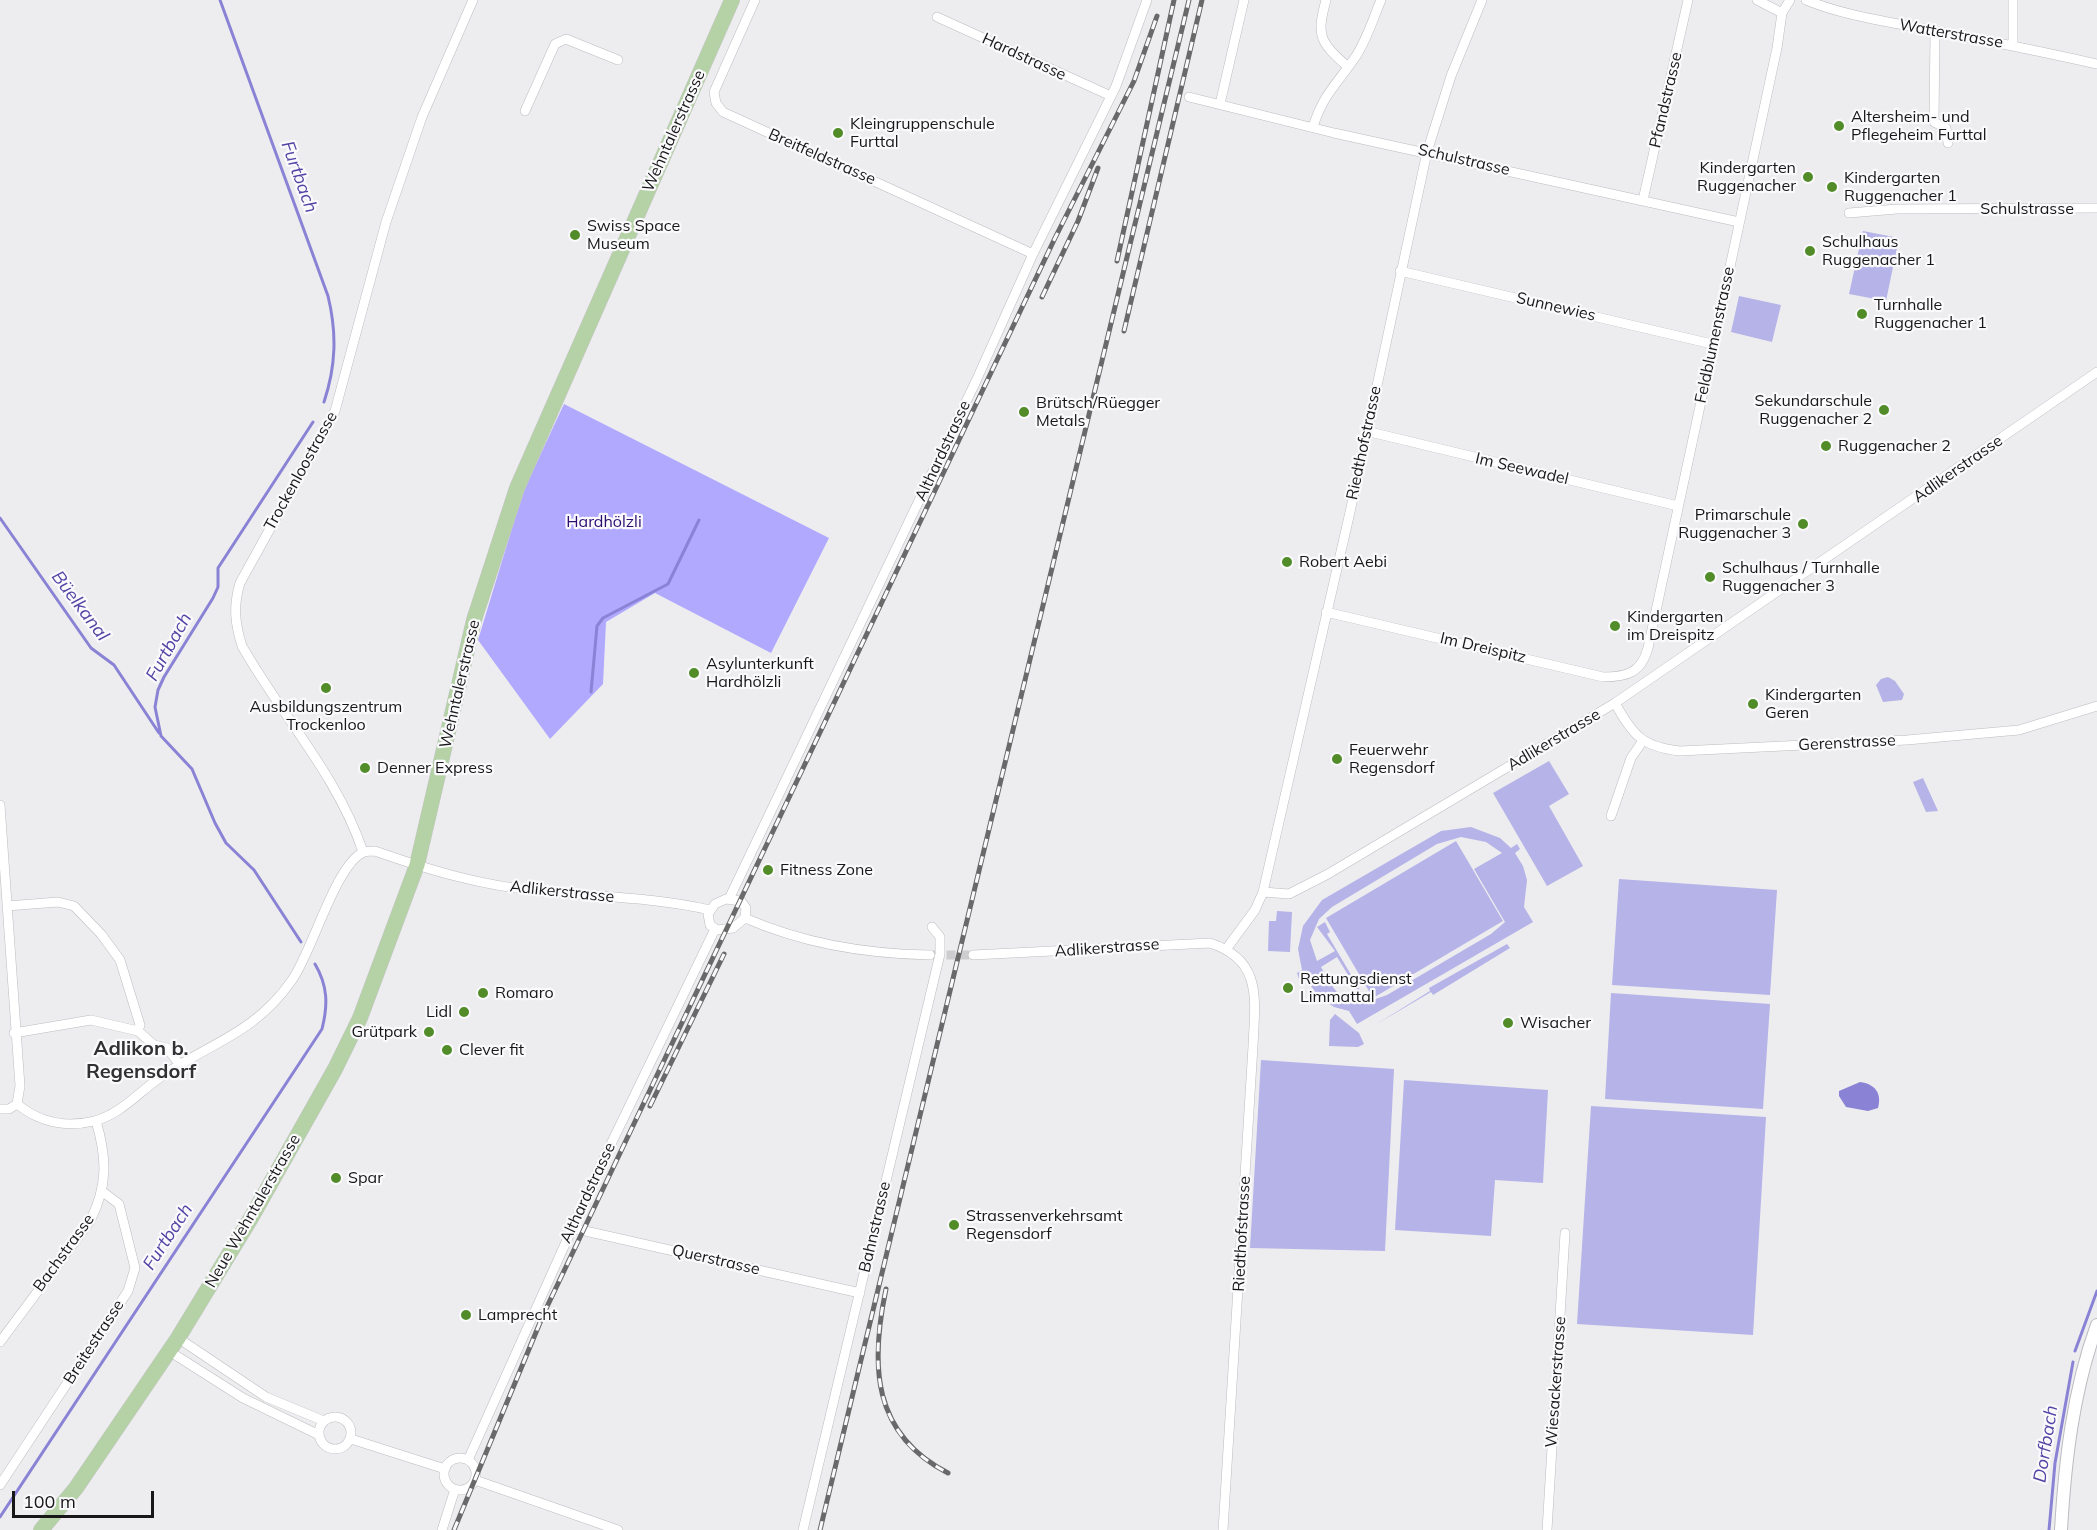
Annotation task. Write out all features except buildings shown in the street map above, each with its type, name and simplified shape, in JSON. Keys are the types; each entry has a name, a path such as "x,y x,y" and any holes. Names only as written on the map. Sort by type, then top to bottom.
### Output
{"main road":[{"name":"Wehntalerstrasse","path":"417,866 474,620 513,496 545,417 732,0"},
{"name":"Neue Wehntalerstrasse","path":"41,1530 76,1488 178,1338 251,1218 335,1070 360,1018 417,866"}],"street":[{"name":"Trockenloostrasse","path":"363,852 354,824 340,797 242,646 237,630 236,603 240,583 335,411 390,210 422,117 473,0"},
{"name":"Breitfeldstrasse","path":"755,0 714,92 716,104 723,112 1033,254"},
{"name":"Althardstrasse","path":"729,899 976,381 1033,254 1111,96 1147,0"},
{"path":"1220,104 1244,0"},
{"path":"1326,0 1319,24 1322,40 1348,67"},
{"path":"1313,127 1327,93 1348,67 1366,38 1381,0"},
{"name":"Riedthofstrasse","path":"1263,891 1400,271 1417,208 1427,152 1451,76 1482,0"},
{"name":"Pfandstrasse","path":"1643,200 1688,0"},
{"path":"1757,0 1782,13"},
{"name":"Feldblumenstrasse","path":"1638,670 1648,648 1777,48 1782,13 1790,0"},
{"name":"Watterstrasse","path":"1806,0 1871,20 2013,45 2097,64"},
{"path":"2013,0 2013,45"},
{"name":"Hardstrasse","path":"937,17 1111,96"},
{"path":"1935,30 1934,122 1946,128 1948,143"},
{"path":"525,111 555,44 566,39 618,60"},
{"name":"Schulstrasse","path":"1189,97 1739,222"},
{"name":"Schulstrasse","path":"1849,213 1897,209 2097,208"},
{"name":"Sunnewies","path":"1400,271 1712,344"},
{"name":"Adlikerstrasse","path":"1263,891 1289,894 1318,879 1615,703 2097,372"},
{"name":"Im Seewadel","path":"1366,431 1678,506"},
{"name":"Im Dreispitz","path":"1326,612 1603,677 1624,677 1638,670"},
{"path":"1611,816 1631,758 1642,742 1625,723 1615,703"},
{"name":"Gerenstrasse","path":"1642,742 1660,749 1680,751 1907,740 2019,730 2097,706"},
{"path":"0,805 14,1033 20,1086 16,1104 9,1109 0,1109"},
{"path":"16,1104 53,1123 75,1125 96,1121 119,1110 180,1065 255,1022 277,1001 301,966 339,882 353,860 363,852 375,851 417,866"},
{"name":"Adlikerstrasse","path":"417,866 491,885 663,902 710,910"},
{"path":"1227,948 1255,910 1263,891"},
{"path":"729,899 742,903 745,918 733,928 715,929 708,920 710,910 720,902 729,899"},
{"path":"7,906 58,902 74,906 101,934 120,960 140,1025 138,1031"},
{"path":"745,918 790,933 844,946 904,954 930,954"},
{"name":"Bahnstrasse","path":"803,1530 940,954 940,937 932,927"},
{"name":"Althardstrasse","path":"468,1460 572,1228 715,929"},
{"name":"Adlikerstrasse","path":"973,955 1112,949 1194,942 1227,948"},
{"name":"Riedthofstrasse","path":"1223,1530 1255,1002 1251,977 1246,966 1227,948"},
{"path":"14,1033 91,1020 138,1031 154,1045 167,1048 180,1065"},
{"name":"Bachstrasse","path":"0,1342 90,1221 103,1192 106,1168 96,1121"},
{"name":"Breitestrasse","path":"0,1485 128,1291 134,1275 119,1204 103,1192"},
{"name":"Querstrasse","path":"572,1228 860,1293"},
{"name":"Wiesackerstrasse","path":"1547,1530 1565,1233"},
{"path":"2061,1530 2067,1448 2086,1358 2097,1325"},
{"path":"169,1352 243,1398 319,1435 323,1444 331,1449 343,1448 351,1439 351,1428 344,1419 335,1417 324,1421 266,1397 178,1338"},
{"path":"319,1435 324,1421"},
{"path":"351,1439 445,1469"},
{"path":"454,1459 468,1460 475,1467 475,1480 467,1488 455,1489 447,1483 445,1469 454,1459"},
{"path":"475,1480 618,1530"},
{"path":"442,1530 455,1489"}],"shaded area":[{"path":"1863,231 1899,238 1886,301 1849,294"},
{"path":"1739,296 1781,305 1772,342 1731,332"},
{"path":"1888,677 1895,681 1904,694 1902,700 1883,702 1876,685 1881,679"},
{"path":"1549,761 1569,794 1549,806 1583,866 1547,886 1493,793"},
{"path":"1923,778 1938,811 1926,812 1913,782"},
{"path":"1471,827 1500,838 1511,848 1517,844 1520,849 1515,853 1523,866 1527,880 1524,907 1533,922 1357,1024 1349,1011 1334,1007 1318,996 1304,976 1299,979 1297,973 1302,970 1298,949 1303,926 1322,900 1441,831","holes":["1461,837 1486,842 1502,853 1474,869 1505,922 1491,934 1387,995 1367,1002 1327,934 1330,932 1325,922 1317,927 1335,951 1317,961 1310,940 1319,919 1332,907 1437,844","1337,957 1364,1001 1364,1002 1348,1000 1337,992 1329,981 1321,967"]},
{"path":"1456,841 1503,921 1373,998 1326,918"},
{"path":"1619,879 1777,890 1770,995 1612,985"},
{"path":"1277,911 1292,912 1290,952 1268,951 1269,921 1276,921"},
{"path":"1507,944 1510,948 1433,995 1431,992 1375,1025 1430,991 1429,988"},
{"path":"1611,993 1770,1004 1763,1109 1605,1099"},
{"path":"1335,1014 1359,1033 1364,1044 1358,1047 1329,1046 1330,1020"},
{"path":"1261,1060 1394,1069 1385,1251 1250,1248"},
{"path":"1404,1080 1548,1090 1543,1183 1495,1180 1491,1236 1395,1230"},
{"path":"1860,1082 1876,1090 1879,1098 1878,1108 1868,1111 1846,1107 1839,1096 1839,1091"},
{"path":"1591,1106 1766,1117 1753,1335 1577,1324"}],"green space":[{"name":"Hardhölzli","path":"564,404 829,538 771,653 655,593 606,622 603,684 550,739 478,640 523,492"}],"waterway":[{"name":"Furtbach","path":"220,0 328,296 333,323 334,349 331,375 324,402"},
{"name":"Furtbach","path":"301,942 254,870 226,843 192,769 161,736 155,707 158,690 164,677 218,587 218,568 313,422"},
{"name":"Büelkanal","path":"0,518 91,648 114,665 159,733"},
{"path":"591,692 597,626 603,618 668,584 699,520"},
{"name":"Furtbach","path":"0,1517 322,1029 326,996 315,964"},
{"name":"Dorfbach","path":"2075,1351 2097,1291"},
{"name":"Dorfbach","path":"2049,1530 2055,1463 2073,1362"}],"tunnel":[{"path":"933,955 973,955"}],"railway":[{"path":"1117,261 1174,0"},
{"path":"820,1530 1189,0"},
{"path":"1124,331 1202,0"},
{"path":"454,1530 544,1313 1055,238 1134,81 1157,16"},
{"path":"1042,297 1078,221 1098,168"},
{"path":"650,1106 724,954"},
{"path":"886,1289 878,1344 882,1395 891,1418 904,1438 923,1457 948,1473"}],"place":[{"name":"Altersheim- und Pflegeheim Furttal","path":"1839,126"},
{"name":"Kleingruppenschule Furttal","path":"838,133"},
{"name":"Kindergarten Ruggenacher","path":"1808,177"},
{"name":"Kindergarten Ruggenacher 1","path":"1832,187"},
{"name":"Swiss Space Museum","path":"575,235"},
{"name":"Schulhaus Ruggenacher 1","path":"1810,251"},
{"name":"Turnhalle Ruggenacher 1","path":"1862,314"},
{"name":"Sekundarschule Ruggenacher 2","path":"1884,410"},
{"name":"Brütsch/Rüegger Metals","path":"1024,412"},
{"name":"Ruggenacher 2","path":"1826,446"},
{"name":"Primarschule Ruggenacher 3","path":"1803,524"},
{"name":"Robert Aebi","path":"1287,562"},
{"name":"Schulhaus / Turnhalle Ruggenacher 3","path":"1710,577"},
{"name":"Kindergarten im Dreispitz","path":"1615,626"},
{"name":"Asylunterkunft Hardhölzli","path":"694,673"},
{"name":"Ausbildungszentrum Trockenloo","path":"326,688"},
{"name":"Kindergarten Geren","path":"1753,704"},
{"name":"Feuerwehr Regensdorf","path":"1337,759"},
{"name":"Denner Express","path":"365,768"},
{"name":"Fitness Zone","path":"768,870"},
{"name":"Rettungsdienst Limmattal","path":"1288,988"},
{"name":"Romaro","path":"483,993"},
{"name":"Lidl","path":"464,1012"},
{"name":"Wisacher","path":"1508,1023"},
{"name":"Grütpark","path":"429,1032"},
{"name":"Clever fit","path":"447,1050"},
{"name":"Spar","path":"336,1178"},
{"name":"Strassenverkehrsamt Regensdorf","path":"954,1225"},
{"name":"Lamprecht","path":"466,1315"}],"district":[{"name":"Adlikon b. Regensdorf","path":"141,1060"}]}
